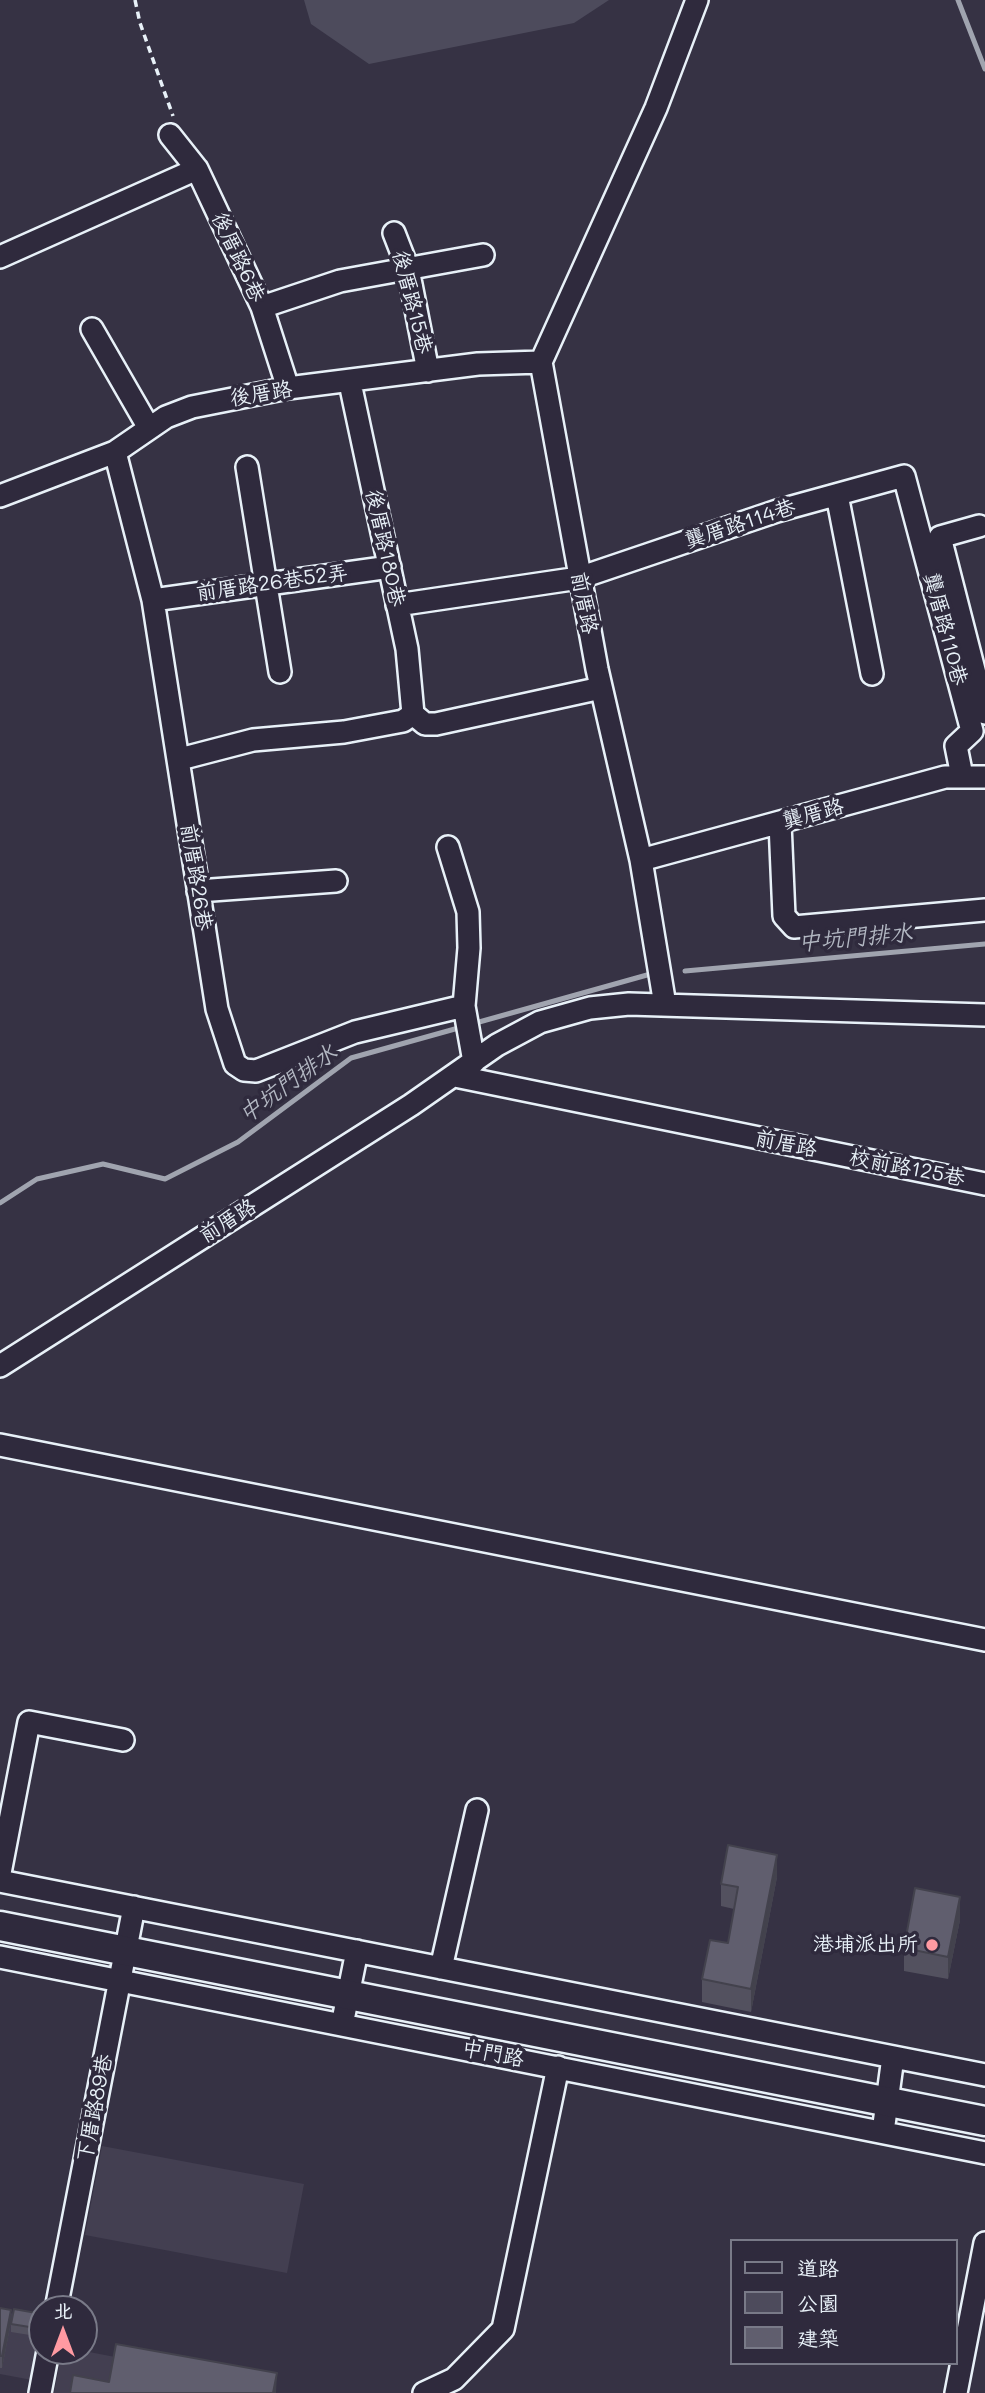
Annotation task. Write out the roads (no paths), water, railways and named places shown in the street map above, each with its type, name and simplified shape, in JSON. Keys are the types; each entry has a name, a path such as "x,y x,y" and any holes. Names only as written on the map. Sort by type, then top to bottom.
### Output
{"main road":[{"name":"中門路","path":"0,1910 127,1943"},
{"name":"中門路","path":"0,1926 353,1974 890,2081 985,2104"},
{"name":"中門路","path":"890,2081 985,2121"}],"street":[{"path":"541,362 656,108 697,0"},
{"name":"後厝路6巷","path":"170,135 197,169 262,307 288,388"},
{"path":"0,257 197,169"},
{"name":"後厝路15巷","path":"394,233 408,269 428,371"},
{"path":"262,307 317,287 483,255"},
{"path":"92,329 149,428"},
{"name":"後厝路","path":"0,496 115,452 166,417 192,407 288,388 350,383 478,363 541,362"},
{"name":"前厝路","path":"0,1366 540,1022 590,1008 629,1004 665,1005 641,860 601,688 541,362"},
{"name":"後厝路180巷","path":"350,383 407,649 413,714"},
{"name":"前厝路26巷","path":"115,452 153,600 180,759 217,1010 235,1064 244,1070 256,1072 366,1028 466,1019"},
{"path":"247,467 280,672"},
{"name":"龔厝路114巷","path":"397,604 579,578 777,511 904,476"},
{"name":"龔厝路110巷","path":"904,476 979,725 956,746 961,776"},
{"path":"837,495 872,674"},
{"path":"979,526 940,537 985,713"},
{"name":"前厝路26巷52弄","path":"153,600 390,567"},
{"path":"180,759 253,740 344,732 403,721 413,714 425,723 436,724 601,688"},
{"name":"龔厝路","path":"641,860 945,777 985,777"},
{"path":"780,823 783,916 786,921 800,929 985,910"},
{"path":"448,847 468,912 470,948 466,1019 474,1062"},
{"path":"198,891 335,881"},
{"path":"665,1005 985,1015"},
{"name":"前厝路","path":"455,1076 828,1153"},
{"name":"校前路125巷","path":"828,1153 985,1184"},
{"path":"0,1445 985,1640"},
{"path":"0,1873 29,1722 123,1740"},
{"path":"441,1968 477,1810"},
{"name":"中門路","path":"0,1881 134,1907 353,1974 441,1968 890,2081 985,2075"},
{"name":"下厝路89巷","path":"59,2295 134,1907"},
{"name":"中門路","path":"0,1957 985,2153"},
{"path":"342,2025 353,1974"},
{"path":"424,2393 454,2379 503,2329 558,2067"},
{"path":"883,2132 890,2081"},
{"path":"956,2393 985,2243"},
{"path":"40,2393 45,2365"}],"waterway":[{"name":"中坑門排水","path":"958,0 985,69"},
{"name":"中坑門排水","path":"685,971 985,944"},
{"name":"中坑門排水","path":"472,1024 647,975"},
{"name":"中坑門排水","path":"0,1203 37,1179 103,1164 165,1179 238,1142 351,1058 462,1027"}],"place":[{"name":"港埔派出所","path":"932,1945"}]}
